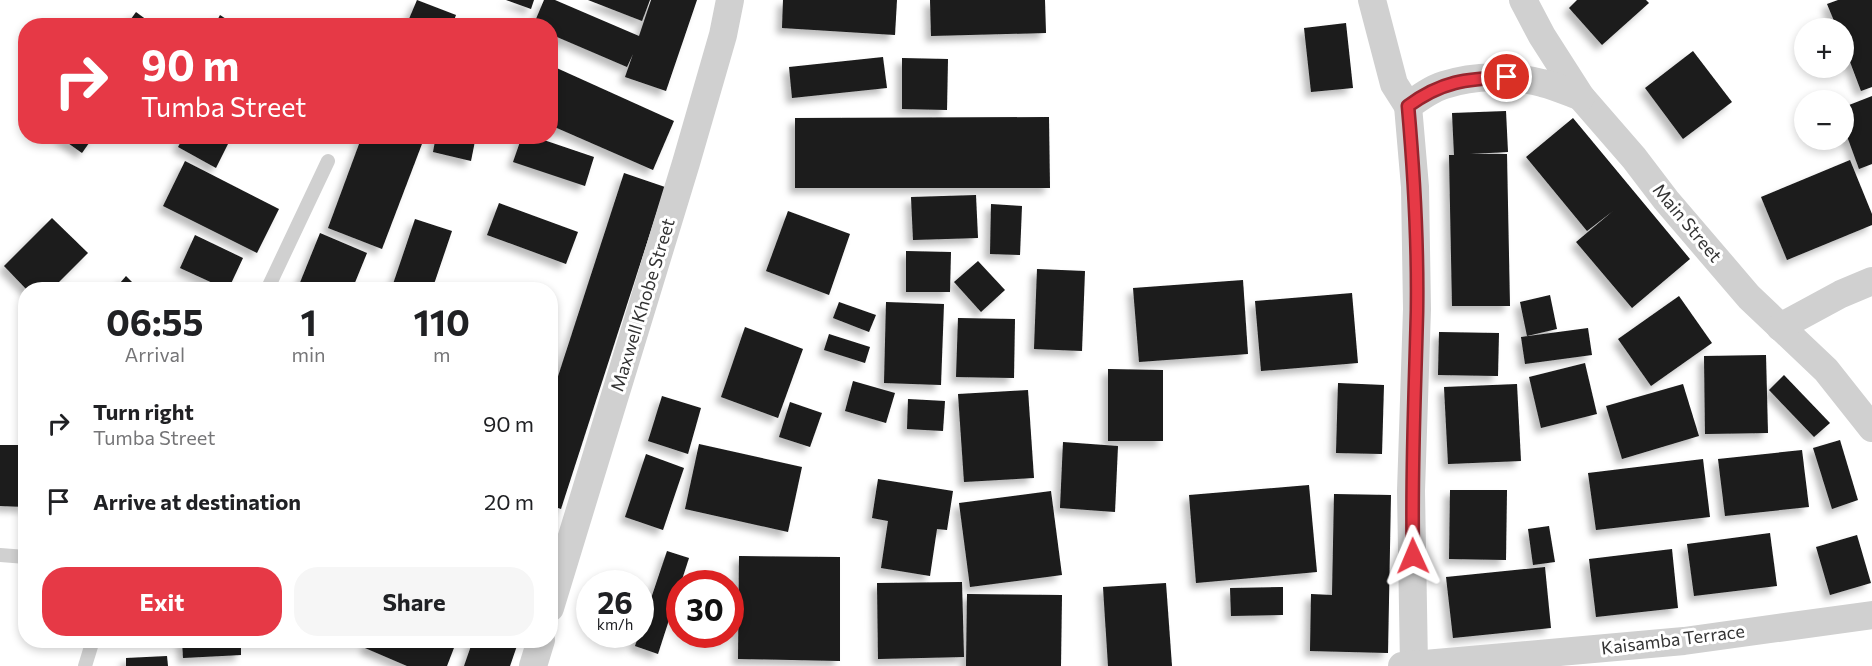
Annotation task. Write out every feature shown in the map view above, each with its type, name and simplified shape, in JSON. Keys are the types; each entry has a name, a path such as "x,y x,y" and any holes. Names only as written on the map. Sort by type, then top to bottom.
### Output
{"street":[{"name":"Maxwell Khobe Street","path":"558,582 686,163 723,35 730,0"},
{"path":"1372,0 1394,84 1408,106 1415,187 1417,298 1412,491 1414,666"},
{"name":"Main Street","path":"1524,1 1542,36 1581,97 1749,297 1826,370 1872,428"},
{"path":"1408,106 1444,85 1507,77 1542,83 1581,97"},
{"path":"1780,327 1841,294 1872,281"},
{"name":"Kaisamba Terrace","path":"1402,666 1684,641 1872,615"},
{"path":"533,666 539,648"}],"lane":[{"path":"271,282 328,161"},
{"path":"0,555 18,556"},
{"path":"85,666 91,648"}],"building":[{"path":"417,0 456,15 455,18 409,18"},
{"path":"506,0 534,0 531,9"},
{"path":"544,0 555,0 639,36 651,0 697,0 666,91 625,77 633,54 627,67 558,37 558,18 536,18"},
{"path":"588,0 650,0 642,21"},
{"path":"783,0 897,0 895,35 782,28"},
{"path":"930,0 1045,0 1046,33 931,36"},
{"path":"1577,0 1646,0 1649,3 1602,45 1569,8"},
{"path":"1838,0 1872,0 1872,87 1861,91 1854,72 1854,18 1833,18 1827,4"},
{"path":"136,12 144,18 132,18"},
{"path":"1346,23 1353,88 1311,92 1304,28"},
{"path":"1693,51 1732,102 1683,139 1645,88"},
{"path":"883,57 887,88 792,98 789,67"},
{"path":"902,58 948,59 947,110 902,109"},
{"path":"558,69 674,121 653,170 558,128"},
{"path":"1872,96 1872,164 1859,169 1852,150 1854,150 1854,103"},
{"path":"1506,111 1508,152 1470,154 1507,154 1510,306 1452,306 1449,155 1454,155 1452,113"},
{"path":"1049,117 1050,188 795,188 795,118"},
{"path":"1573,118 1690,259 1632,308 1576,242 1613,211 1587,231 1526,157"},
{"path":"69,144 88,144 82,153"},
{"path":"180,144 228,144 216,168 178,147"},
{"path":"359,144 422,144 382,249 328,228"},
{"path":"434,144 474,144 471,161 433,152"},
{"path":"519,144 556,144 594,157 585,186 513,162"},
{"path":"1850,160 1872,214 1872,225 1787,260 1761,197"},
{"path":"185,161 279,209 257,253 163,206"},
{"path":"624,173 665,187 561,509 558,508 558,376"},
{"path":"976,195 978,238 913,240 911,197"},
{"path":"499,203 578,232 566,264 487,235"},
{"path":"991,204 1022,206 1020,255 990,254"},
{"path":"788,211 850,234 829,295 766,271"},
{"path":"52,218 88,253 59,282 19,282 4,266"},
{"path":"415,219 452,231 435,282 394,282"},
{"path":"320,233 367,253 355,282 300,282"},
{"path":"195,235 243,258 232,282 211,282 180,268"},
{"path":"906,251 951,252 950,292 906,292"},
{"path":"978,261 1005,290 981,312 954,282"},
{"path":"1037,269 1085,271 1082,351 1034,349"},
{"path":"126,276 132,282 121,282"},
{"path":"1243,280 1248,354 1139,362 1133,288"},
{"path":"1352,293 1358,363 1261,371 1255,301"},
{"path":"1550,295 1557,329 1527,336 1520,302"},
{"path":"1679,296 1712,343 1651,386 1618,339"},
{"path":"839,302 876,315 869,332 833,318"},
{"path":"886,302 944,304 941,385 884,383"},
{"path":"958,318 1015,319 1014,378 956,377"},
{"path":"745,327 803,349 778,418 721,397"},
{"path":"1588,328 1592,355 1525,364 1521,337"},
{"path":"1439,332 1499,333 1498,376 1438,375"},
{"path":"829,334 870,347 865,363 824,350"},
{"path":"1766,355 1768,433 1705,434 1704,356"},
{"path":"1585,363 1597,414 1541,428 1529,377"},
{"path":"1108,369 1163,370 1163,441 1108,441"},
{"path":"1784,375 1830,423 1814,437 1769,390"},
{"path":"853,381 895,393 886,423 845,411"},
{"path":"1338,383 1384,385 1382,454 1336,453"},
{"path":"1517,384 1521,461 1448,464 1444,387"},
{"path":"1683,384 1699,436 1622,459 1606,406"},
{"path":"1028,390 1034,478 964,482 958,394"},
{"path":"662,396 701,408 688,454 648,441"},
{"path":"908,399 945,401 943,431 907,429"},
{"path":"790,402 822,413 810,447 779,437"},
{"path":"1840,440 1858,500 1832,509 1813,448"},
{"path":"1063,442 1118,446 1115,512 1060,508"},
{"path":"699,444 802,467 788,532 685,509"},
{"path":"0,445 18,445 18,507 0,506"},
{"path":"1802,450 1809,507 1725,516 1718,459"},
{"path":"646,454 684,468 663,530 625,517"},
{"path":"1703,459 1710,517 1596,530 1588,473"},
{"path":"878,479 953,491 947,530 937,529 930,576 881,568 888,521 872,518"},
{"path":"1309,485 1317,572 1196,583 1189,495"},
{"path":"1450,490 1507,490 1506,560 1449,559"},
{"path":"1051,491 1062,575 970,587 959,503"},
{"path":"1334,494 1391,495 1388,653 1310,651 1311,594 1332,595"},
{"path":"1549,526 1555,562 1533,565 1528,529"},
{"path":"1770,533 1777,586 1694,596 1687,544"},
{"path":"1857,535 1871,583 1830,595 1816,547"},
{"path":"1672,549 1678,608 1596,617 1589,559"},
{"path":"667,551 689,558 685,570 666,570 666,629 658,654 641,648 654,648 654,590"},
{"path":"739,556 840,557 840,661 738,659 738,648 744,648 744,570 739,570"},
{"path":"1545,567 1551,628 1453,638 1446,577"},
{"path":"962,582 964,657 878,659 877,583"},
{"path":"1166,583 1172,666 1108,666 1103,587"},
{"path":"1283,587 1283,615 1231,616 1230,588"},
{"path":"967,594 1062,595 1061,666 966,666"},
{"path":"182,648 241,648 241,655 183,658"},
{"path":"365,648 454,648 447,666 407,666"},
{"path":"470,648 516,648 510,666 464,666"},
{"path":"167,656 168,666 126,666 126,658"}],"route":[{"path":"1413,556 1412,491 1417,289 1415,187 1408,106 1444,85 1507,77"}]}
